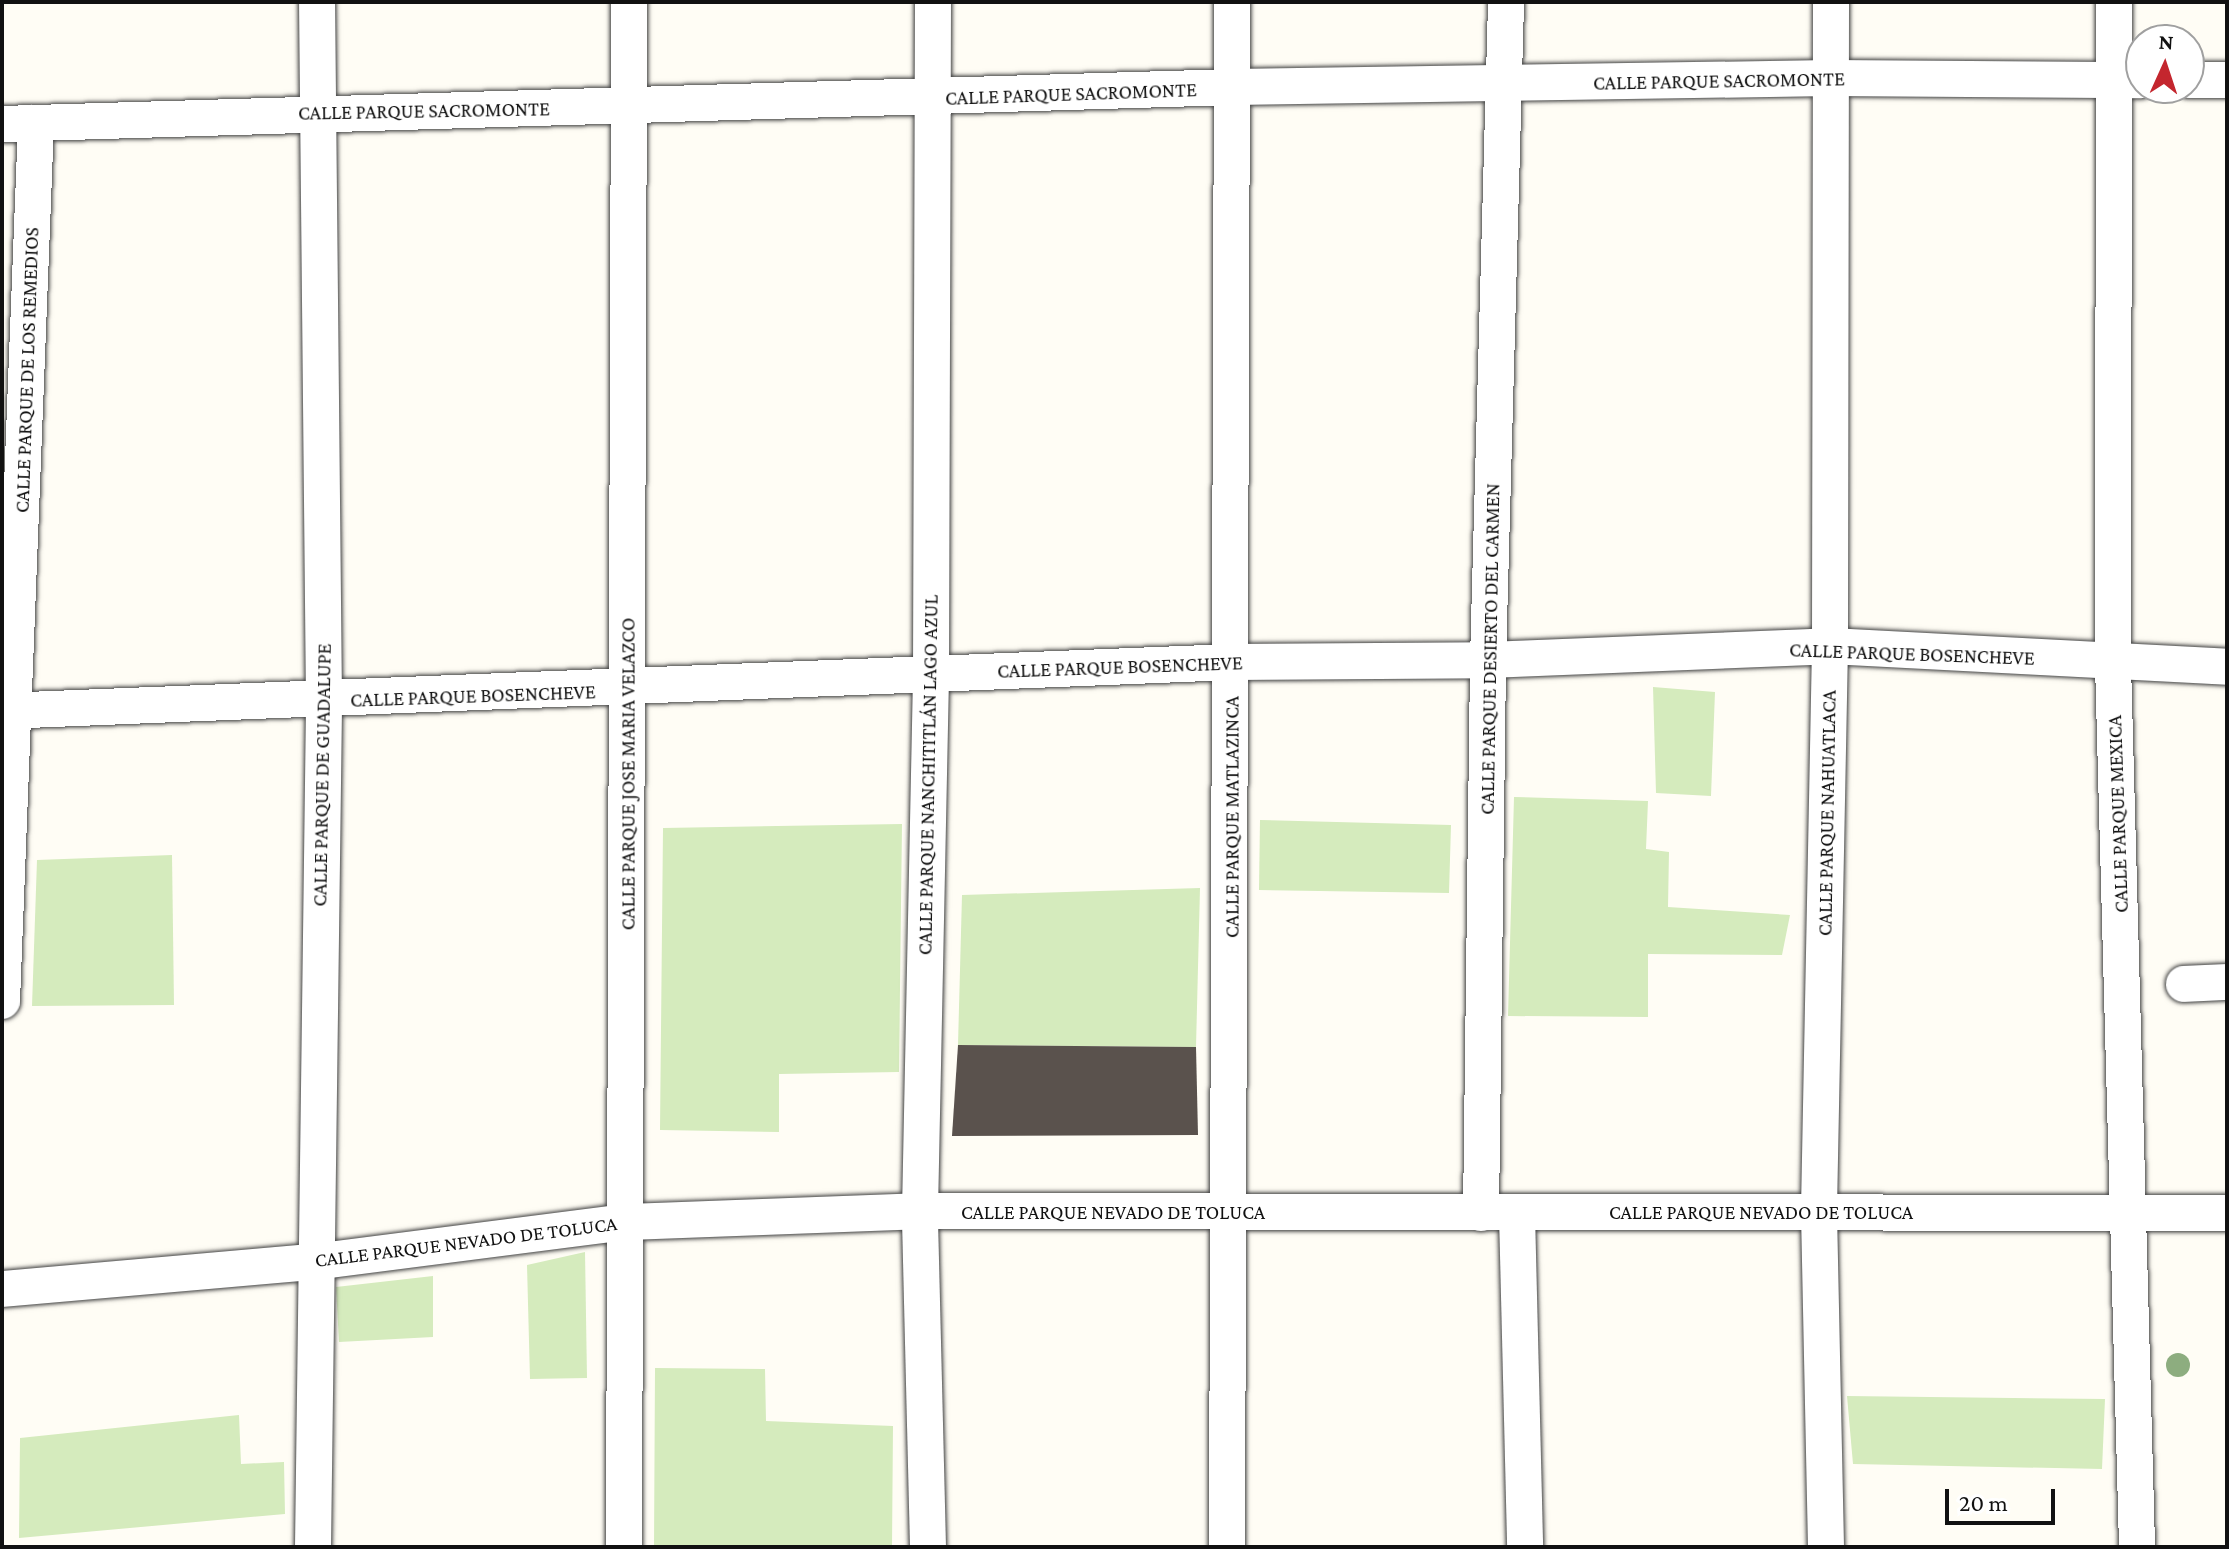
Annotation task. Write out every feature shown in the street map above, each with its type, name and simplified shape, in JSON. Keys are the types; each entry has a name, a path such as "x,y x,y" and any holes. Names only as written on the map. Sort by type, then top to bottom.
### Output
{"street":[{"name":"CALLE PARQUE DE GUADALUPE","path":"313,1547 313,1262 324,702 317,2"},
{"name":"CALLE PARQUE JOSE MARIA VELAZCO","path":"624,1547 629,690 626,108 629,2"},
{"name":"CALLE PARQUE NANCHITITLÁN LAGO AZUL","path":"928,1547 920,1211 931,675 933,2"},
{"name":"CALLE PARQUE MATLAZINCA","path":"1227,1547 1231,1213 1232,2"},
{"name":"CALLE PARQUE DESIERTO DEL CARMEN","path":"1481,1213 1488,660 1506,2"},
{"name":"CALLE PARQUE NAHUATLACA","path":"1826,1547 1819,1209 1830,646 1831,2"},
{"name":"CALLE PARQUE MEXICA","path":"2114,2 2125,56"},
{"name":"CALLE PARQUE SACROMONTE","path":"19,124 317,112 626,108 1233,87 1831,78 2125,80"},
{"path":"2205,80 2227,80"},
{"name":"CALLE PARQUE MEXICA","path":"2129,104 2113,664 2137,1547"},
{"name":"CALLE PARQUE DE LOS REMEDIOS","path":"2,1001 19,124"},
{"name":"CALLE PARQUE BOSENCHEVE","path":"8,710 324,702 1232,662 1488,660 1830,646 2113,664 2227,667"},
{"path":"2184,984 2227,982"},
{"name":"CALLE PARQUE NEVADO DE TOLUCA","path":"2,1289 313,1262 626,1222 920,1211 1517,1214 1819,1209 2227,1213"},
{"path":"1517,1214 1525,1547"}],"green space":[{"path":"1653,687 1715,692 1711,796 1656,793"},
{"path":"1514,797 1648,801 1646,849 1669,852 1668,907 1790,915 1782,955 1648,954 1648,1017 1508,1016"},
{"path":"1260,820 1451,825 1449,893 1259,890"},
{"path":"902,824 899,1072 779,1074 779,1132 660,1130 663,828"},
{"path":"172,855 174,1005 32,1006 37,860"},
{"path":"1200,888 1196,1047 958,1045 962,895"},
{"path":"585,1252 587,1378 530,1379 527,1265"},
{"path":"433,1276 433,1337 339,1342 336,1287"},
{"path":"655,1368 765,1369 766,1421 893,1426 892,1547 654,1547"},
{"path":"1847,1396 2105,1399 2102,1469 1853,1464"},
{"path":"239,1415 241,1464 284,1462 285,1514 19,1538 20,1438"}],"building":[{"path":"958,1045 1196,1047 1198,1135 952,1136"}]}
